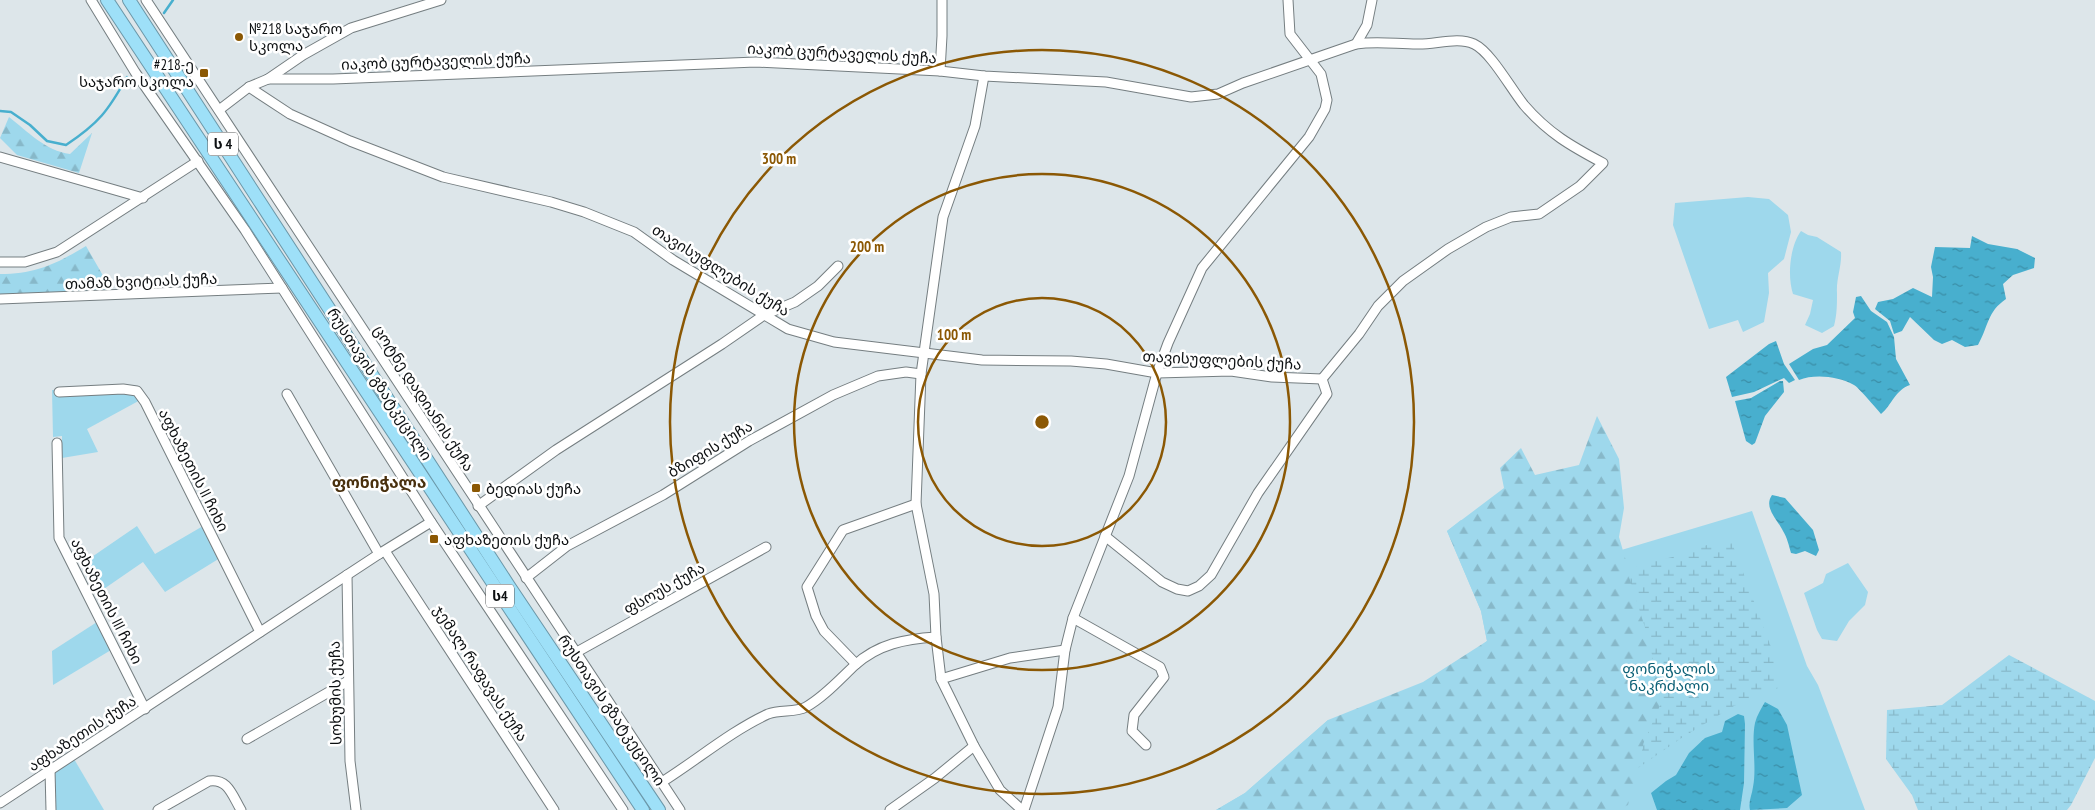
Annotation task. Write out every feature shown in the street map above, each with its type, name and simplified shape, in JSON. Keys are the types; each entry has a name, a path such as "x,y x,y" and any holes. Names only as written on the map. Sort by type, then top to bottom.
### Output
{"highway":[{"name":"რუსთავის გზატკეცილი","path":"107,0 643,810"},
{"name":"რუსთავის გზატკეცილი","path":"129,0 509,586 659,810"}],"street":[{"path":"91,0 135,72 198,161 282,288 431,522 623,810"},
{"name":"ცოტნე დადიანის ქუჩა","path":"146,0 680,810"},
{"path":"219,110 249,87 268,79 303,55 351,28 441,0"},
{"path":"940,71 942,0"},
{"path":"984,76 975,126 943,217 921,374 916,504 934,594 936,637 941,679 974,746 1000,790 1023,810 1058,707 1065,650 1073,618 1129,476 1157,373 1168,343 1202,268 1309,137 1325,109 1327,100 1321,74 1290,34 1288,0"},
{"path":"1356,44 1367,25 1372,0"},
{"name":"თავისუფლების ქუჩა","path":"249,87 290,114 350,141 443,177 551,202 584,212 634,232 673,260 788,329 834,342 982,360 1071,361 1106,364 1157,373 1231,371 1272,377 1322,380 1359,334 1378,306 1403,281 1448,249 1486,227 1511,217 1539,214 1580,186 1603,163 1565,143 1544,126 1524,104 1482,49 1471,42 1418,44 1372,41 1356,44"},
{"name":"იაკობ ცურტაველის ქუჩა","path":"268,79 333,79 756,62 940,71 984,76 1106,82 1191,97 1218,94 1242,83 1356,44"},
{"path":"0,157 143,198"},
{"path":"0,262 25,262 57,252 198,161"},
{"path":"478,506 556,450 764,315 795,302 818,286 838,266"},
{"name":"თამაზ ხვიტიას ქუჩა","path":"0,299 282,288"},
{"name":"ბზიფის ქუჩა","path":"526,578 567,546 663,494 749,441 834,395 878,376 906,372 921,374"},
{"path":"1105,536 1162,582 1177,589 1188,591 1199,586 1212,575 1258,493 1327,394 1322,380"},
{"name":"აფხაზეთის II ჩიხი","path":"59,392 124,389 137,391 145,402 260,632"},
{"name":"ჯემალ რაფავას ქუჩა","path":"287,394 382,552 554,810"},
{"name":"აფხაზეთის III ჩიხი","path":"57,443 60,538 145,709"},
{"path":"856,664 824,631 816,616 807,587 844,530 916,504"},
{"name":"აფხაზეთის ქუჩა","path":"0,803 382,552 431,522"},
{"name":"ფსოუს ქუჩა","path":"575,653 766,547"},
{"name":"სოხუმის ქუჩა","path":"347,575 350,761 356,810"},
{"path":"1073,618 1160,667 1164,677 1134,715 1132,731 1146,745"},
{"path":"662,782 738,732 770,714 805,708 840,681 856,664 887,644 912,638 936,637"},
{"path":"941,679 1010,658 1065,650"},
{"path":"247,740 348,680"},
{"path":"890,810 935,778 974,746"},
{"path":"50,770 51,810"},
{"path":"158,810 209,781 218,780 224,783 241,810"}],"green space":[{"path":"9,117 45,145 70,154 92,133 79,173 17,155 0,138"},
{"path":"1748,197 1769,199 1788,215 1791,232 1784,259 1768,273 1769,293 1764,322 1743,332 1738,320 1709,329 1673,225 1675,203"},
{"path":"1801,231 1817,237 1841,252 1834,326 1822,333 1805,325 1813,300 1793,294 1791,287 1792,253"},
{"path":"86,246 113,293 0,296 0,274 13,274 45,267"},
{"path":"138,386 144,398 87,429 98,452 62,458 62,436 53,437 52,390"},
{"path":"1597,416 1619,459 1624,508 1619,537 1648,636 1662,702 1644,742 1628,805 1617,810 1216,810 1245,793 1328,720 1423,682 1487,641 1481,611 1447,531 1504,488 1500,468 1521,448 1535,475 1579,465"},
{"name":"ფონიჭალის ნაკრძალი","path":"1752,511 1807,666 1818,685 1865,810 1216,810 1245,793 1328,720 1361,751 1487,641 1481,611 1447,531 1461,520 1618,551"},
{"path":"137,526 155,554 203,526 220,558 165,592 143,562 98,593 83,563"},
{"path":"1732,543 1771,647 1778,688 1734,706 1683,737 1638,768 1644,742 1662,701 1648,637 1629,577 1638,565 1681,555 1707,545"},
{"path":"1848,563 1868,592 1865,605 1849,621 1837,641 1822,639 1804,593 1823,583 1826,574"},
{"path":"97,622 111,650 53,685 52,651"},
{"path":"2009,655 2095,701 2095,758 2071,805 2067,810 1918,810 1912,795 1886,759 1887,710 1942,705"},
{"path":"74,759 104,810 55,810 55,773"}],"water":[{"path":"1972,236 1988,244 2017,249 2035,258 2034,268 2013,275 2003,284 2006,299 1995,309 1978,345 1965,347 1952,340 1942,344 1934,340 1910,317 1902,331 1894,334 1890,321 1875,309 1878,302 1893,299 1913,288 1932,297 1933,277 1931,267 1935,247 1970,248"},
{"path":"1861,296 1871,311 1887,322 1894,337 1896,359 1910,385 1897,394 1881,414 1854,385 1826,377 1812,377 1799,380 1789,364 1813,349 1827,345 1855,318 1853,312 1856,297"},
{"path":"1776,341 1784,364 1795,380 1789,383 1784,378 1754,392 1732,397 1726,377 1769,344"},
{"path":"1783,381 1784,392 1765,416 1755,443 1752,445 1746,441 1735,401 1751,398"},
{"path":"1772,495 1785,498 1813,530 1819,550 1816,556 1805,551 1796,554 1791,553 1786,536 1770,509 1769,505"},
{"path":"1765,702 1778,709 1787,725 1802,795 1787,808 1750,810 1754,779 1754,730 1757,717"},
{"path":"1738,714 1744,716 1745,724 1744,783 1740,810 1657,810 1651,793 1676,775 1689,753 1705,738 1722,732 1725,721"}],"waterway":[{"path":"164,13 173,0"},
{"path":"0,111 11,112 30,125 47,141 66,145 102,116 127,77"}],"place":[{"name":"№218 საჯარო სკოლა","path":"239,37"},
{"name":"#218-ე საჯარო სკოლა","path":"204,73"},
{"name":"ბედიას ქუჩა","path":"476,488"},
{"name":"აფხაზეთის ქუჩა","path":"434,539"}],"district":[{"name":"ფონიჭალა","path":"379,482"}]}
